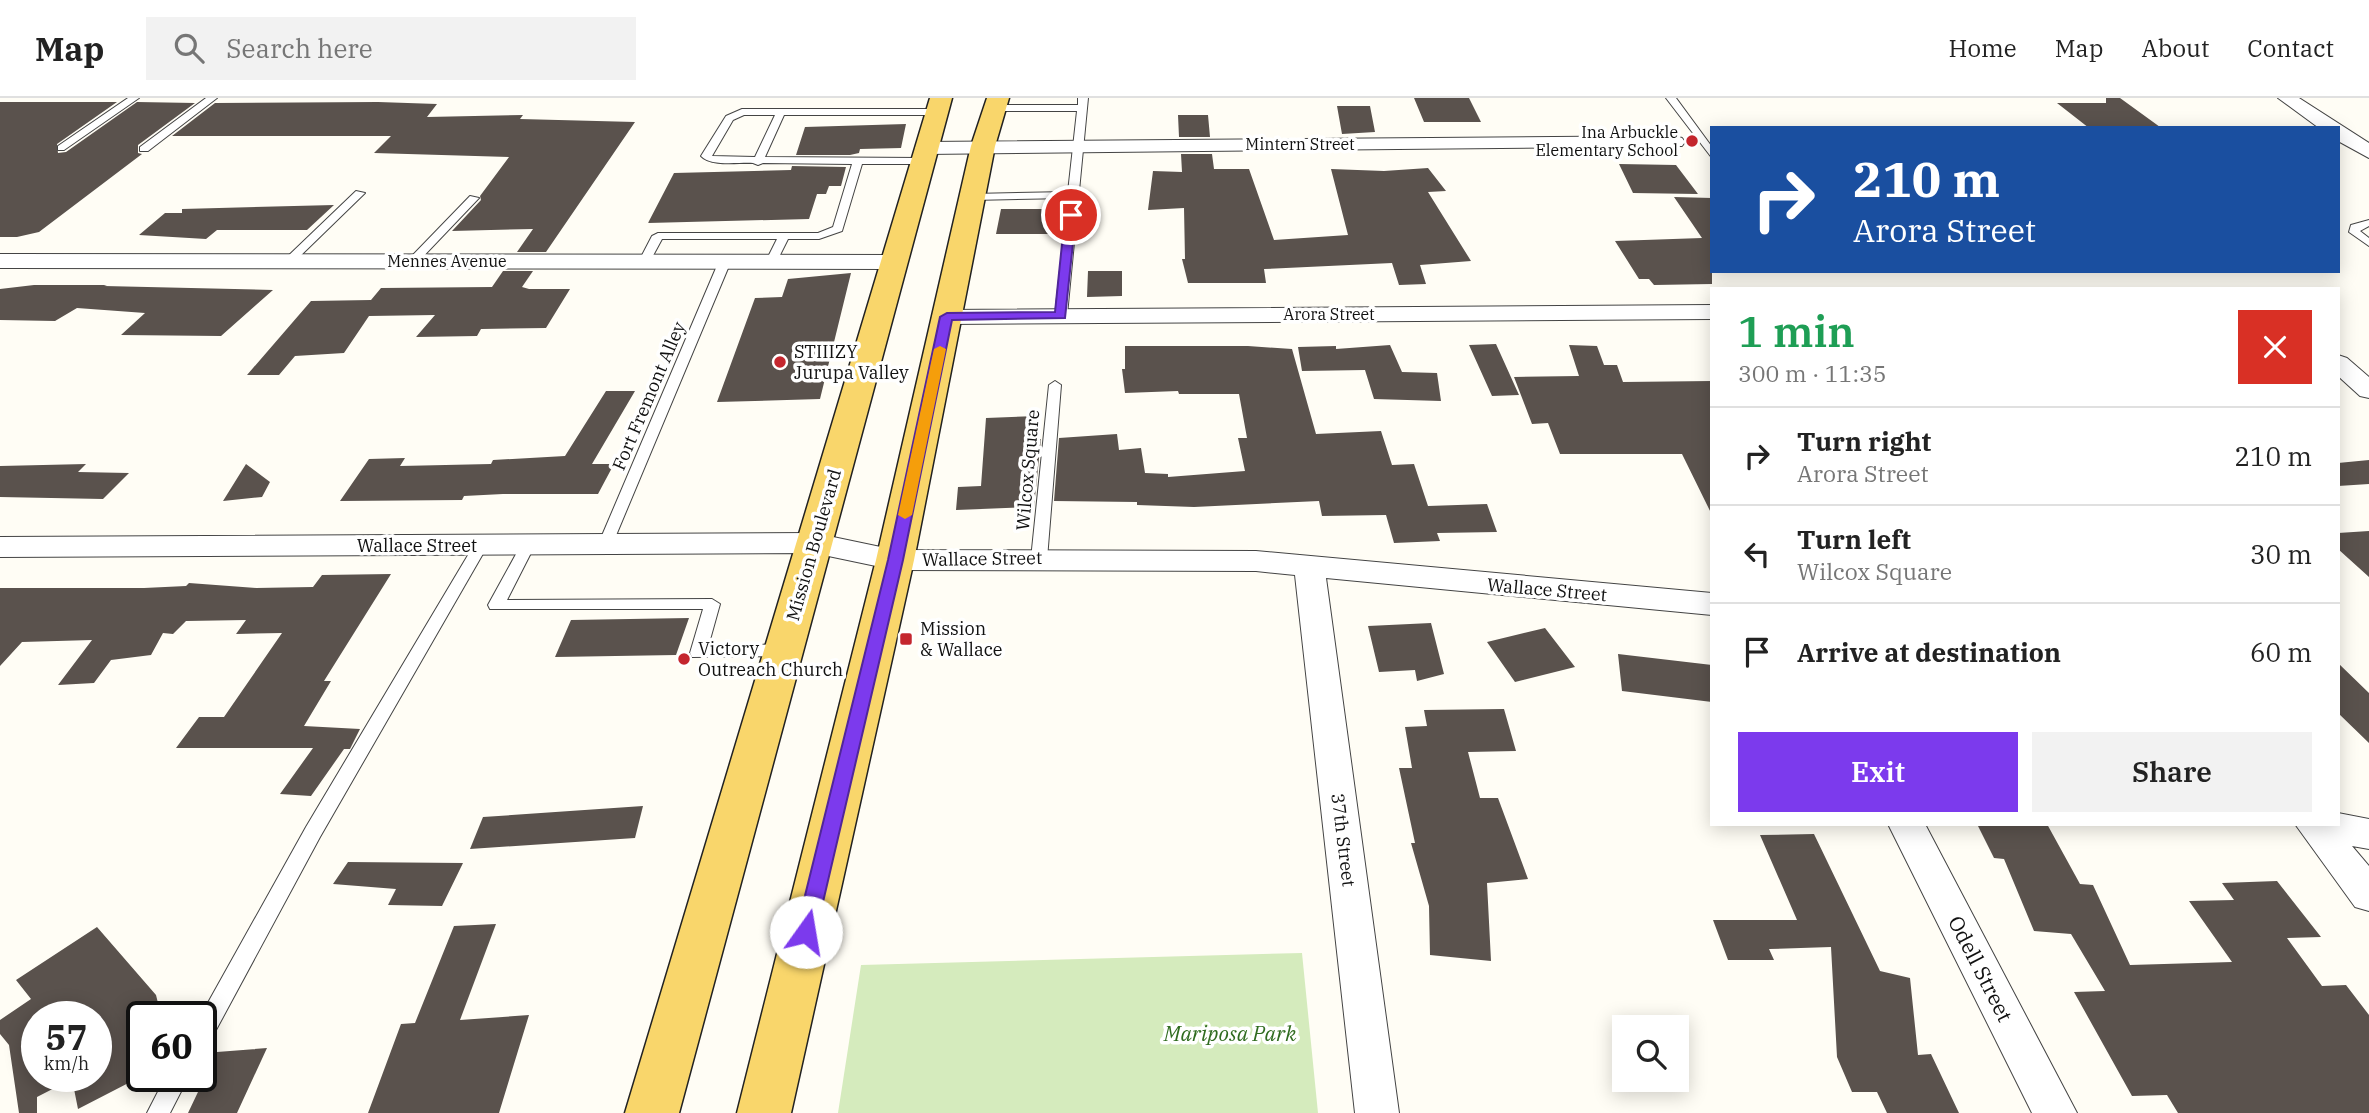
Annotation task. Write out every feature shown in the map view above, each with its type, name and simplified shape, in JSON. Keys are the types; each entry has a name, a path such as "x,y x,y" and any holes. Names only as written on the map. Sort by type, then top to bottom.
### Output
{"main road":[{"path":"764,1113 895,560 983,146 996,103"},
{"name":"Mission Boulevard","path":"652,1113 938,105"}],"street":[{"path":"2287,98 2329,126"},
{"path":"2340,133 2369,152"},
{"name":"Mintern Street","path":"923,154 983,146 1675,142"},
{"name":"Mennes Avenue","path":"0,261 894,262"},
{"name":"Arora Street","path":"947,317 1710,312"},
{"path":"2340,365 2369,390"},
{"name":"Wallace Street","path":"0,547 814,543 895,560 1206,559 1309,566 1710,604"},
{"name":"37th Street","path":"1309,566 1377,1113"},
{"name":"Odell Street","path":"1907,826 2054,1113"},
{"path":"2317,826 2369,895"},
{"path":"2327,826 2369,834"}],"lane":[{"path":"61,148 134,98"},
{"path":"145,149 212,98"},
{"path":"1671,98 1710,153"},
{"path":"996,103 1082,103 1061,315"},
{"path":"923,154 858,161 758,162 716,161 706,156 733,115 938,105"},
{"path":"758,162 781,112"},
{"path":"1675,142 1710,141"},
{"path":"645,261 658,236 819,236 838,229 858,161"},
{"path":"289,261 360,193"},
{"path":"972,197 1073,195"},
{"path":"414,261 474,198"},
{"path":"2369,223 2355,227 2354,232 2369,243"},
{"path":"772,261 784,236"},
{"name":"Fort Fremont Alley","path":"605,545 724,261"},
{"name":"Wilcox Square","path":"1039,559 1055,385"},
{"path":"217,1007 313,832 481,545"},
{"path":"528,545 496,605 712,604 698,653 783,650"},
{"path":"158,1113 169,1092"}],"green space":[{"name":"Mariposa Park","path":"1302,953 1318,1113 838,1113 861,965"}],"building":[{"path":"1414,98 1469,98 1481,122 1424,122"},
{"path":"2106,98 2120,98 2159,126 2086,126 2057,103 2106,103"},
{"path":"0,102 117,102 57,144 58,153 66,152 137,102 195,103 138,145 138,153 142,154 39,232 17,237 0,237"},
{"path":"215,103 437,104 427,117 523,115 520,119 635,122 546,252 517,252 533,229 452,231 481,200 480,196 509,157 374,153 391,136 172,136"},
{"path":"1337,106 1370,106 1375,132 1342,134"},
{"path":"1178,115 1208,115 1210,137 1179,137"},
{"path":"906,124 901,148 860,149 859,153 850,155 796,155 805,127"},
{"path":"1181,154 1212,154 1214,169 1249,169 1274,240 1348,235 1331,169 1384,171 1428,168 1446,191 1428,192 1471,261 1420,265 1426,284 1399,285 1392,263 1264,269 1266,283 1188,283 1182,259 1185,259 1184,208 1148,210 1153,171 1182,172"},
{"path":"1619,164 1676,165 1698,194 1633,193"},
{"path":"792,166 846,167 841,186 829,186 826,194 817,194 809,219 648,223 674,173 791,170"},
{"path":"1674,197 1710,198 1712,284 1654,285 1649,279 1639,279 1615,241 1702,238"},
{"path":"334,205 307,230 217,230 206,239 139,235 165,213 182,213 182,209"},
{"path":"1001,209 1064,209 1060,234 996,234"},
{"path":"503,271 533,271 522,287 529,289 570,289 546,328 481,329 477,336 416,337 435,315 369,316 344,353 295,356 279,375 247,375 311,301 371,300 381,288 492,287"},
{"path":"1088,271 1122,271 1122,296 1087,297"},
{"name":"STIIIZY Jurupa Valley","path":"851,273 820,399 717,402 755,298 782,297 788,279"},
{"path":"34,285 273,290 221,336 121,335 145,313 77,308 55,321 0,320 0,289"},
{"path":"1496,344 1519,395 1492,396 1469,345"},
{"path":"1390,345 1402,372 1437,373 1441,401 1374,399 1365,370 1302,371 1298,347 1336,346 1336,349"},
{"path":"1569,345 1597,346 1604,365 1617,365 1623,382 1710,381 1710,511 1682,454 1560,454 1548,423 1532,424 1514,377 1579,376"},
{"path":"1125,346 1248,346 1292,349 1316,434 1381,431 1392,465 1414,464 1428,506 1487,504 1497,532 1437,533 1440,541 1394,543 1386,515 1322,516 1319,501 1194,507 1137,505 1137,502 1054,501 1059,438 1117,434 1119,450 1141,448 1145,473 1168,474 1168,477 1245,471 1238,438 1247,438 1239,394 1179,394 1178,391 1125,393 1122,369 1125,369"},
{"path":"606,391 635,391 592,464 614,464 598,494 503,494 464,496 462,500 340,501 369,459 405,458 400,466 491,464 493,460 565,456"},
{"path":"1038,416 1037,439 1041,439 1034,507 956,510 958,487 981,486 986,418"},
{"path":"2369,460 2369,484 2340,486 2340,463"},
{"path":"86,464 78,472 129,473 103,499 0,497 0,466"},
{"path":"246,464 270,482 262,497 223,501"},
{"path":"2369,531 2369,577 2340,551 2340,533"},
{"path":"391,574 324,681 331,681 304,726 360,729 350,749 344,749 311,796 280,794 313,748 176,748 199,717 224,717 282,633 236,634 246,620 186,621 173,634 163,633 151,655 111,660 94,683 58,685 92,640 22,642 0,666 0,588 144,588 186,586 189,583 256,588 313,587 322,575"},
{"path":"689,618 676,655 555,657 571,620"},
{"path":"1431,623 1444,674 1417,681 1415,670 1379,672 1368,626"},
{"path":"1545,628 1575,667 1515,682 1487,642"},
{"path":"1618,654 1710,665 1710,702 1622,691"},
{"path":"2340,665 2369,693 2369,743 2340,715"},
{"path":"1504,709 1516,751 1468,752 1480,798 1498,798 1528,879 1487,883 1491,961 1430,955 1429,906 1411,843 1415,843 1399,768 1412,768 1405,727 1427,726 1424,710"},
{"path":"643,806 635,838 470,849 483,817"},
{"path":"1978,826 2048,826 2080,884 2093,885 2130,965 2232,962 2189,901 2234,900 2222,883 2277,881 2321,937 2287,938 2322,986 2346,985 2369,1015 2369,1113 2178,1113 2167,1095 2132,1096 2074,992 2105,991 2071,934 2034,931 2004,859 1994,858"},
{"path":"1814,834 1880,971 1910,978 1918,1055 1931,1054 1959,1113 1887,1113 1877,1092 1852,1092 1837,1057 1831,947 1769,949 1774,960 1728,960 1713,920 1797,920 1760,835"},
{"path":"348,862 463,863 442,906 388,905 396,889 333,884"},
{"path":"496,924 460,1020 529,1015 499,1113 368,1113 401,1024 415,1023 454,926"},
{"path":"97,927 156,995 158,1001 126,1001 126,1084 112,1091 112,1001 28,1001 31,999 16,980"},
{"path":"21,1006 21,1092 47,1092 37,1097 37,1113 19,1113 9,1045 0,1034 0,1020"},
{"path":"267,1048 237,1113 188,1113 198,1092 217,1092 217,1052"},
{"path":"75,1092 111,1092 78,1109"}],"slow traffic":[{"path":"905,515 940,349"}],"place":[{"name":"Ina Arbuckle Elementary School","path":"1692,141"},
{"name":"STIIIZY Jurupa Valley","path":"780,362"},
{"name":"Mission & Wallace","path":"906,639"},
{"name":"Victory Outreach Church","path":"684,659"}],"route":[{"path":"806,932 895,560 947,317 1061,315 1071,215"}]}
